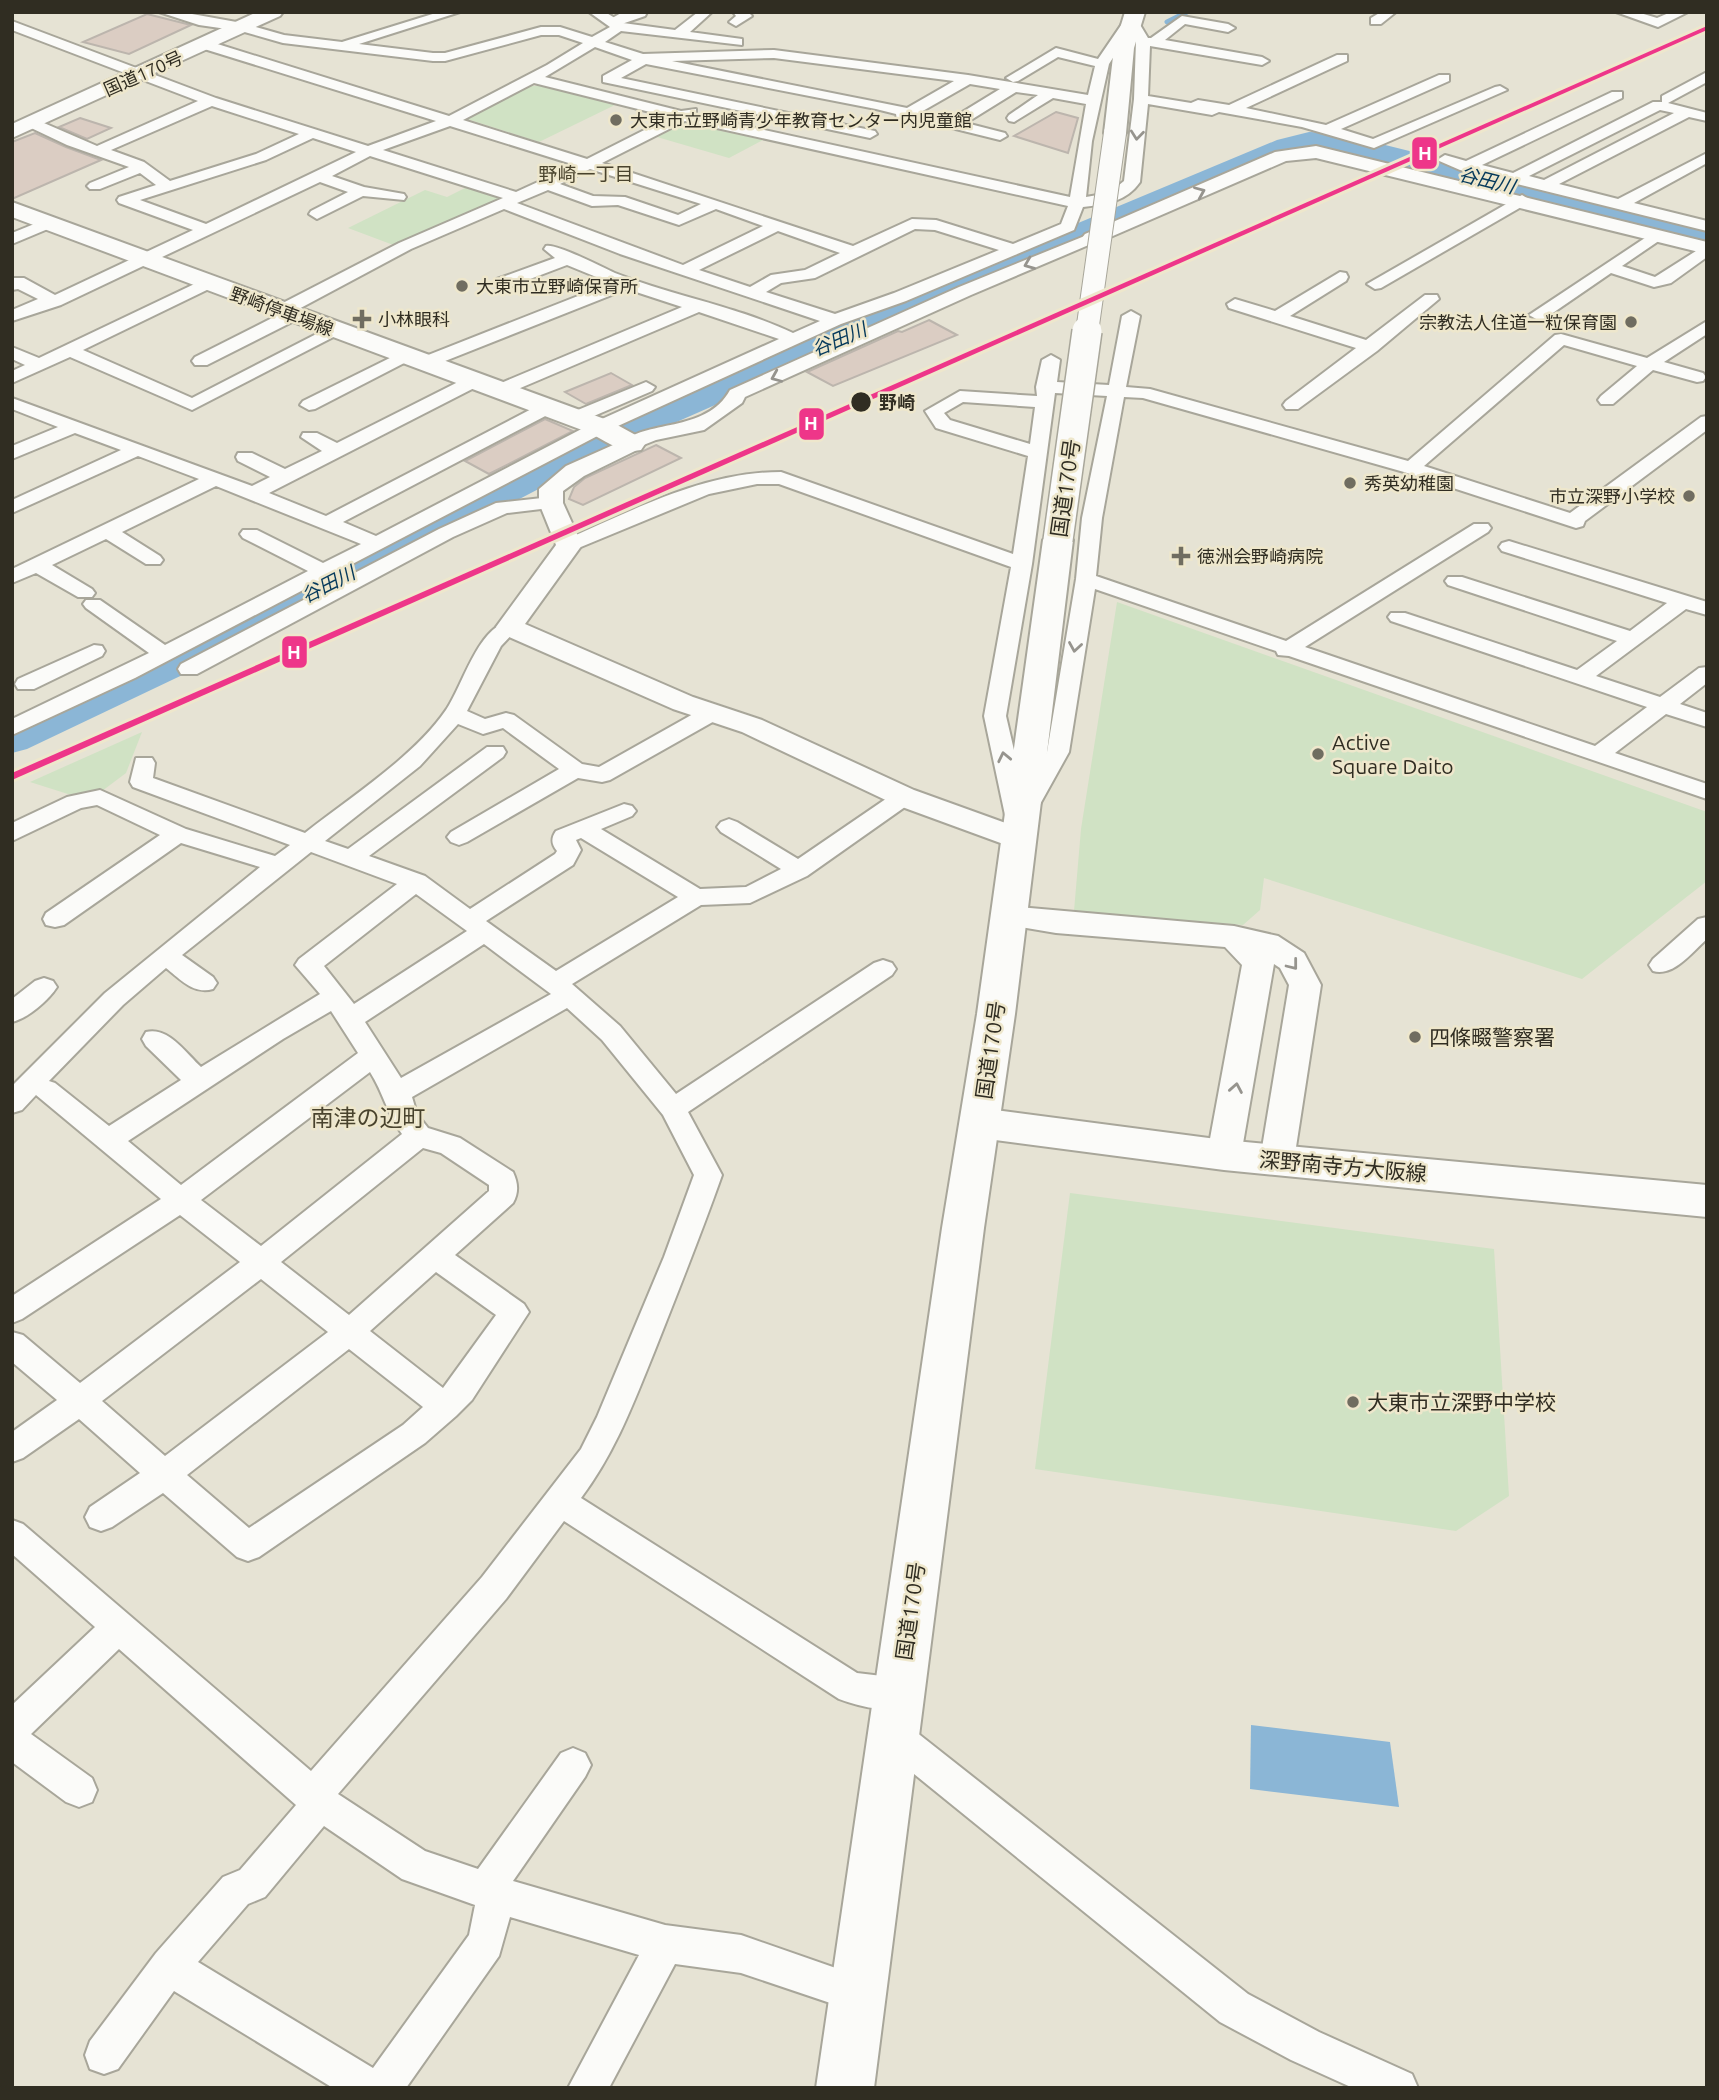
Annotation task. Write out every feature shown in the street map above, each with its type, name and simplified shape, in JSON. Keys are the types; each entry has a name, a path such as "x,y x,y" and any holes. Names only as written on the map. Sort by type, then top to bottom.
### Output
{"main road":[{"name":"国道170号","path":"12,132 27,121 141,74 273,12"},
{"name":"国道170号","path":"845,2088 980,1123 1115,133 1124,48 1133,17"},
{"name":"野崎停車場線","path":"12,209 614,435"},
{"name":"深野南寺方大阪線","path":"980,1123 1224,1155 1707,1201"}],"street":[{"path":"165,12 198,21 242,27 283,39 445,57 550,29 643,59 876,105 1000,135"},
{"path":"338,46 454,12"},
{"path":"595,12 616,24 968,79 1014,82 1051,93 1095,97"},
{"path":"12,285 18,282 55,302 319,177 369,150 450,121 532,78 639,12"},
{"path":"679,34 706,12"},
{"path":"1376,21 1390,12"},
{"path":"1622,12 1658,23 1682,12"},
{"path":"532,78 683,116 1077,203 1113,198 1125,192 1132,182 1149,42 1133,17 1102,64 1084,141 1077,203 1068,228"},
{"path":"1149,42 1182,19 1228,29"},
{"path":"404,54 525,20"},
{"path":"12,25 211,101 369,150 512,201 626,251 835,320"},
{"path":"509,41 531,48"},
{"path":"1149,42 1262,61"},
{"path":"206,45 587,163 854,252"},
{"path":"1036,46 1102,64"},
{"path":"954,124 1056,52"},
{"path":"201,361 405,246 547,185 806,54"},
{"path":"879,128 715,101 608,79 648,57 806,54 1014,82 1095,97"},
{"path":"1230,110 1342,58"},
{"path":"876,105 929,73"},
{"path":"1707,76 1667,99 1707,108"},
{"path":"1329,129 1444,78"},
{"path":"838,150 968,79"},
{"path":"1194,108 1198,104 1329,129 1374,144 1500,90"},
{"path":"381,100 402,91"},
{"path":"1014,118 1051,93"},
{"path":"149,112 193,94"},
{"path":"1465,167 1617,95"},
{"path":"1141,99 1293,126 1316,152"},
{"path":"97,151 211,101"},
{"path":"1512,178 1658,105 1707,117"},
{"path":"1544,186 1687,112"},
{"path":"27,121 141,167 169,188"},
{"path":"208,230 125,200 261,157 312,133"},
{"path":"12,728 164,654 377,543 614,435 722,387 810,363 965,291 1282,156 1316,152 1522,200 1707,249"},
{"path":"1619,205 1707,158"},
{"path":"1445,160 1707,226"},
{"path":"95,186 141,167"},
{"path":"319,177 361,191 398,197"},
{"path":"547,185 592,201 619,201 679,220 715,204"},
{"path":"317,214 361,191"},
{"path":"1375,284 1522,200"},
{"path":"1686,221 1707,209"},
{"path":"12,239 50,223"},
{"path":"753,292 777,279 809,274 912,224 936,225 1015,250"},
{"path":"685,270 775,226"},
{"path":"722,387 794,340 835,320 900,297 1068,228 1092,238"},
{"path":"1538,315 1657,235"},
{"path":"552,249 567,259 626,283 775,331 794,340"},
{"path":"1609,267 1654,282 1665,279 1707,249"},
{"path":"590,269 626,251"},
{"path":"503,283 567,259"},
{"path":"1277,317 1340,276"},
{"path":"12,378 207,283"},
{"path":"309,405 414,359 626,283"},
{"path":"500,390 695,306 727,284"},
{"path":"1292,405 1431,299"},
{"path":"12,316 51,300"},
{"path":"1235,304 1371,347"},
{"path":"1018,831 1058,752 1086,579 1092,518 1131,316"},
{"path":"1607,400 1661,357 1707,326"},
{"path":"69,351 192,405 336,331"},
{"path":"574,418 775,331"},
{"path":"1411,468 1561,339 1661,357 1697,377"},
{"path":"12,352 40,365"},
{"path":"1018,831 995,716 1023,564 1044,394 1051,360"},
{"path":"569,545 551,503 551,489 561,480 614,435 651,436 698,426 736,399 722,387 690,369"},
{"path":"253,493 474,381"},
{"path":"1038,453 943,424 934,411 960,396 1144,393 1411,468 1574,521 1707,421"},
{"path":"12,403 253,493 377,543"},
{"path":"327,523 547,408"},
{"path":"12,453 75,426"},
{"path":"310,437 337,451"},
{"path":"12,507 136,450"},
{"path":"246,457 285,477"},
{"path":"12,1103 114,999 412,761 455,714 492,643 509,627 569,545 712,486 741,478 770,477 780,478 1023,564"},
{"path":"12,577 215,479"},
{"path":"190,669 446,533 503,508 551,503"},
{"path":"1458,518 1505,542 1707,609"},
{"path":"1286,650 1481,528"},
{"path":"107,531 153,560"},
{"path":"250,534 350,584"},
{"path":"37,565 164,654"},
{"path":"1086,579 1286,650 1707,792"},
{"path":"1455,582 1630,638"},
{"path":"1580,678 1682,601"},
{"path":"1398,617 1707,720"},
{"path":"509,627 710,714 752,726 904,797 1018,831"},
{"path":"49,704 19,679 93,651"},
{"path":"1597,755 1707,673"},
{"path":"455,714 483,727 506,720 575,770 602,775 710,714"},
{"path":"352,857 495,752"},
{"path":"412,761 455,779"},
{"path":"104,2055 169,1966 236,1890 252,1884 317,1800 494,1588 592,1459 612,1419 708,1175 673,1109 611,1033 561,989 477,925 416,882 141,782 144,762"},
{"path":"459,837 575,770"},
{"path":"12,833 75,803 100,797 178,834 280,864"},
{"path":"397,1093 561,989 696,897 750,895 799,870 904,797"},
{"path":"350,1019 565,859 569,850 564,844 564,836 624,811"},
{"path":"210,842 239,816"},
{"path":"729,827 799,870"},
{"path":"583,829 696,897"},
{"path":"55,919 178,834"},
{"path":"101,1517 163,1475 349,1332 503,1195 503,1180 450,1146 419,1136 405,1118 397,1093 350,1019 323,979 309,965 416,882"},
{"path":"1008,916 1234,937 1267,944 1293,961 1305,985 1277,1160"},
{"path":"1224,1155 1258,962 1234,937"},
{"path":"1662,965 1701,938"},
{"path":"166,956 204,983"},
{"path":"673,1109 883,969"},
{"path":"12,1013 44,987"},
{"path":"109,1140 334,997"},
{"path":"155,1039 199,1082"},
{"path":"12,1311 181,1200 372,1057"},
{"path":"46,1090 260,1263 445,1407"},
{"path":"12,1449 81,1400 260,1263 419,1136"},
{"path":"12,1344 81,1400 163,1475 248,1547 414,1434 445,1407 461,1391 514,1312 435,1255"},
{"path":"560,1501 896,1715 1234,2008 1305,2046 1398,2088"},
{"path":"18,1550 119,1627 317,1800 415,1866 664,1944 741,1954 857,1993"},
{"path":"12,1729 119,1627"},
{"path":"12,1741 79,1790"},
{"path":"382,2088 486,1943 491,1892 573,1765"},
{"path":"588,2088 664,1944"},
{"path":"169,1966 370,2088"}],"green space":[{"path":"531,86 617,104 539,142 464,118"},
{"path":"685,123 763,140 729,158 657,137"},
{"path":"469,186 503,200 396,246 348,228 425,190 447,197"},
{"name":"Active Square Daito","path":"1117,602 1707,812 1707,881 1582,979 1264,878 1260,910 1243,925 1074,911 1081,829"},
{"path":"142,732 126,773 102,791 71,795 30,782"},
{"path":"1070,1193 1494,1249 1509,1496 1456,1531 1035,1469"}],"water":[{"path":"1251,1725 1390,1742 1399,1807 1250,1789"}],"building":[{"path":"147,14 191,25 129,54 83,42"},
{"path":"1056,112 1078,118 1068,153 1014,136"},
{"path":"80,118 111,128 87,139 59,127"},
{"path":"35,133 101,160 12,199 12,142"},
{"path":"929,320 957,335 833,386 807,372 898,331 902,332"},
{"path":"611,373 632,385 586,404 565,392"},
{"path":"545,419 573,431 489,474 465,461"},
{"path":"656,445 681,458 583,505 569,499 574,487 585,478"}],"waterway":[{"path":"1167,22 1187,12"},
{"name":"谷田川","path":"12,740 180,660 600,442 1010,263 1287,146 1309,141 1337,142 1707,234"}],"transit line":[{"name":"H","path":"12,777 1707,28"}],"place":[{"name":"大東市立野崎青少年教育センター内児童館","path":"616,120"},
{"name":"大東市立野崎保育所","path":"462,286"},
{"name":"小林眼科","path":"362,319"},
{"name":"宗教法人住道一粒保育園","path":"1631,322"},
{"name":"野崎","path":"861,402"},
{"name":"秀英幼稚園","path":"1350,483"},
{"name":"市立深野小学校","path":"1689,496"},
{"name":"徳洲会野崎病院","path":"1181,556"},
{"name":"Active Square Daito","path":"1318,754"},
{"name":"四條畷警察署","path":"1415,1037"},
{"name":"大東市立深野中学校","path":"1353,1402"}],"district":[{"name":"野崎一丁目","path":"586,174"},
{"name":"南津の辺町","path":"368,1117"}]}
